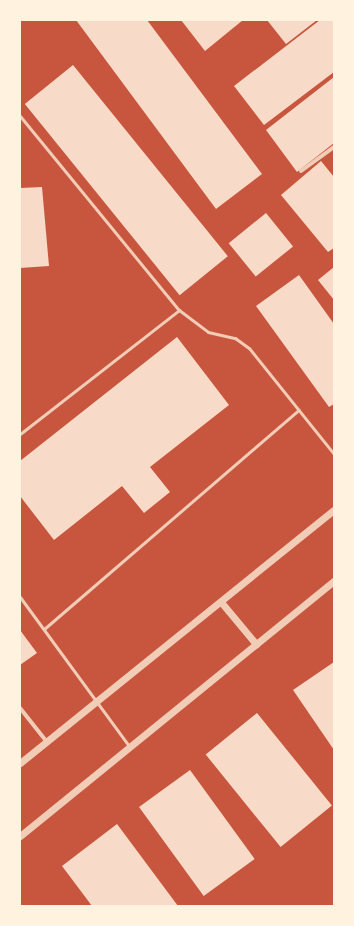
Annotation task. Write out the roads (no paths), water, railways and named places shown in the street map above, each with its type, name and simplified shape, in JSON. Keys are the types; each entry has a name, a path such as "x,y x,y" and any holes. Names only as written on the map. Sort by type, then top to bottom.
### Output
{"street":[{"path":"301,171 334,147"},
{"path":"20,763 98,702 334,510"},
{"path":"20,836 334,581"},
{"path":"221,602 256,644"},
{"path":"20,708 47,742"}],"lane":[{"path":"20,116 179,310 208,332 234,338 249,348 334,454"},
{"path":"20,434 179,310"},
{"path":"44,629 299,410"},
{"path":"20,597 129,746"}]}
